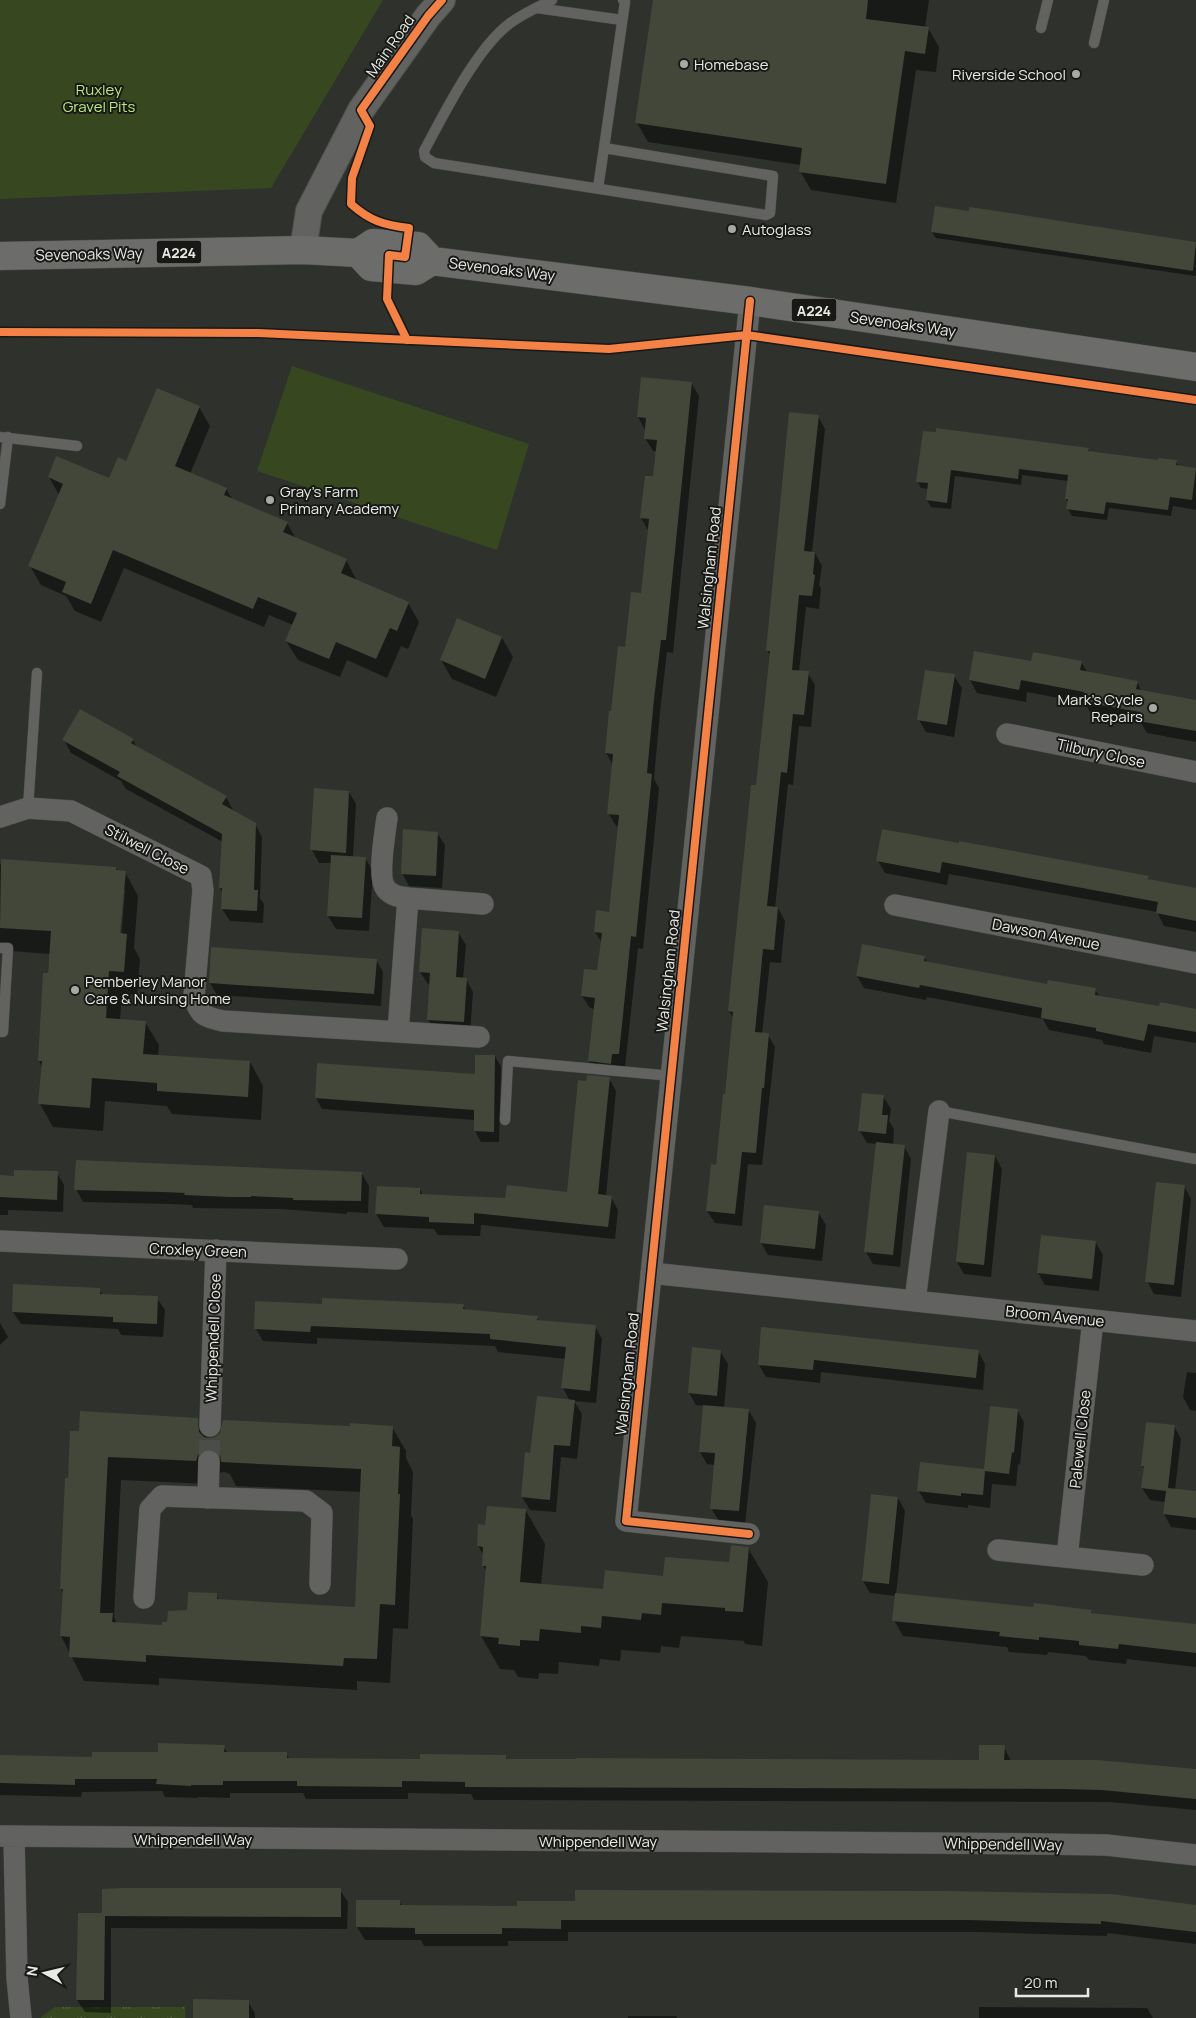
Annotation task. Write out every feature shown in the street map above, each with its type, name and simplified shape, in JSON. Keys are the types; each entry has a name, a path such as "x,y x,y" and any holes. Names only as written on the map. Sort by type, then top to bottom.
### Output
{"main road":[{"name":"Sevenoaks Way","path":"0,256 303,250 358,253 373,243 407,244 418,246 432,261 750,301 1196,368"}],"street":[{"name":"Main Road","path":"303,250 308,211 361,110 428,16 442,0"},
{"name":"Walsingham Road","path":"749,1534 626,1521 750,301"},
{"name":"Tilbury Close","path":"1007,734 1196,772"},
{"name":"Stilwell Close","path":"0,817 28,808 71,811 201,876 203,890 194,996 198,1010 207,1017 223,1021 479,1037"},
{"path":"387,818 382,877 386,889 396,896 408,898 483,904"},
{"path":"398,1032 408,898"},
{"name":"Dawson Avenue","path":"895,906 1196,963"},
{"path":"915,1301 939,1111"},
{"name":"Croxley Green","path":"0,1242 397,1258"},
{"name":"Whippendell Close","path":"210,1426 216,1250"},
{"name":"Broom Avenue","path":"651,1273 1196,1332"},
{"name":"Palewell Close","path":"1067,1557 1093,1320"},
{"path":"208,1498 209,1461"},
{"path":"144,1598 150,1509 162,1496 306,1502 322,1513 320,1584"},
{"path":"998,1550 1143,1565"},
{"path":"7,1837 16,1978 21,2018"},
{"name":"Whippendell Way","path":"7,1837 1041,1844 1106,1846 1196,1856"}],"lane":[{"path":"552,0 508,24 482,52 437,126 424,151 425,157 434,163 766,215 771,210 773,176 604,148"},
{"path":"598,188 625,2 623,0"},
{"path":"1041,28 1048,0"},
{"path":"1094,43 1104,0"},
{"path":"535,8 622,20"},
{"path":"0,504 4,437 78,446"},
{"path":"28,808 37,673"},
{"path":"0,948 8,948 3,1032 0,1032"},
{"path":"505,1120 508,1061 672,1076"},
{"path":"939,1111 1196,1159"}],"green space":[{"name":"Ruxley Gravel Pits","path":"0,0 383,0 271,188 0,199"},
{"path":"292,366 529,444 497,550 257,471"},
{"path":"55,2007 185,2007 185,2018 40,2018"}],"building":[{"path":"653,0 868,0 866,19 929,27 925,54 905,51 886,184 799,172 802,148 635,123"},
{"path":"935,206 969,211 969,207 1196,242 1193,271 931,232"},
{"path":"641,377 692,382 666,640 661,640 654,699 647,773 652,774 636,937 631,936 619,1054 612,1054 611,1064 588,1061 595,998 581,996 584,969 597,970 602,933 594,932 596,910 609,912 619,815 607,814 613,754 605,753 609,711 611,711 618,646 625,647 631,592 641,593 649,519 640,518 645,476 653,476 657,440 644,439 646,418 637,417"},
{"path":"157,388 200,406 175,466 227,488 224,495 288,522 283,532 347,559 341,573 409,602 397,631 390,628 376,659 336,642 329,659 285,641 297,613 258,597 253,609 113,550 91,604 62,592 66,582 28,566 63,484 48,477 56,456 109,478 118,457 126,461"},
{"path":"789,412 819,415 804,551 815,552 813,574 815,575 812,596 799,595 792,670 809,671 804,715 793,714 787,773 781,772 767,906 778,907 774,950 763,949 755,1032 769,1033 764,1088 762,1088 756,1153 742,1152 735,1214 706,1211 711,1164 716,1165 723,1094 725,1094 733,1012 728,1011 751,785 756,785 770,651 766,651"},
{"path":"936,428 1089,448 1088,451 1158,460 1158,458 1177,460 1176,465 1196,468 1192,500 1170,497 1168,510 1106,502 1104,514 1066,509 1068,499 1065,499 1068,475 1019,469 1018,479 951,470 947,503 926,500 928,483 916,482 923,431 936,432"},
{"path":"457,618 502,637 485,679 440,660"},
{"path":"974,651 1031,661 1033,652 1082,661 1080,670 1138,681 1136,689 1196,700 1196,731 1138,721 1140,712 1083,702 1084,692 1021,680 1019,690 969,680"},
{"path":"925,670 955,674 947,725 917,720"},
{"path":"80,709 134,739 131,743 227,796 222,804 256,823 254,890 258,890 257,911 221,909 222,888 219,888 222,834 117,776 120,772 62,740"},
{"path":"314,788 349,791 346,853 310,850"},
{"path":"403,829 438,832 436,876 401,874"},
{"path":"882,829 959,843 959,841 1149,876 1148,879 1196,888 1196,921 1156,913 1158,902 942,862 940,873 876,861"},
{"path":"331,855 366,857 362,918 327,916"},
{"name":"Pemberley Manor Care & Nursing Home","path":"1,859 116,867 116,870 126,871 120,933 127,934 124,972 109,971 106,1018 146,1021 143,1054 250,1061 248,1097 157,1091 157,1083 92,1078 90,1108 38,1104 42,1061 38,1061 43,973 48,973 51,931 0,928"},
{"path":"422,928 459,931 456,977 467,978 464,1022 427,1020 430,973 419,972"},
{"path":"862,944 925,956 924,961 1047,984 1048,980 1096,988 1095,995 1159,1006 1160,1002 1196,1009 1196,1032 1148,1024 1144,1041 1096,1031 1096,1028 1041,1018 1042,1008 920,985 919,988 856,976"},
{"path":"211,947 377,959 374,994 209,983"},
{"path":"475,1055 495,1055 494,1132 474,1131 474,1110 315,1098 317,1063 475,1074"},
{"path":"587,1075 610,1077 598,1194 612,1196 608,1227 474,1213 474,1224 429,1222 429,1217 375,1214 377,1186 420,1188 420,1194 505,1198 507,1185 567,1192 578,1080 586,1081"},
{"path":"862,1093 884,1095 882,1115 888,1115 886,1134 858,1131"},
{"path":"876,1142 905,1145 893,1255 864,1252"},
{"path":"967,1152 995,1155 984,1265 956,1262"},
{"path":"76,1160 362,1172 361,1201 293,1200 293,1198 251,1196 230,1197 163,1192 74,1190"},
{"path":"14,1170 58,1171 57,1200 0,1197 0,1175 14,1176"},
{"path":"1156,1182 1185,1185 1174,1285 1145,1282"},
{"path":"764,1205 819,1211 815,1249 760,1243"},
{"path":"1041,1235 1096,1241 1092,1279 1037,1273"},
{"path":"13,1284 100,1288 100,1294 158,1296 157,1324 113,1322 113,1317 12,1312"},
{"path":"322,1298 464,1304 463,1309 538,1316 537,1320 596,1325 590,1391 561,1388 566,1347 490,1339 490,1334 311,1326 310,1332 254,1329 255,1301 322,1304"},
{"path":"761,1327 979,1350 976,1378 814,1360 813,1370 758,1365"},
{"path":"692,1347 721,1350 717,1396 688,1393"},
{"path":"537,1396 575,1400 570,1446 554,1445 550,1500 521,1497 525,1452 530,1453"},
{"path":"703,1405 749,1409 739,1511 710,1509 715,1453 699,1452"},
{"path":"990,1406 1018,1409 1014,1453 1012,1452 1009,1474 985,1471 983,1495 961,1493 961,1496 917,1491 920,1462 984,1469"},
{"path":"80,1411 198,1418 199,1432 204,1437 209,1438 215,1437 220,1433 223,1420 350,1426 350,1423 393,1426 392,1446 400,1447 395,1605 380,1604 377,1659 344,1658 343,1666 146,1655 146,1662 69,1657 70,1637 60,1636 63,1589 60,1589 65,1478 68,1478 70,1431 79,1431","holes":["210,1449 220,1455 221,1462 361,1469 355,1607 217,1599 217,1593 188,1592 187,1610 168,1611 167,1622 162,1622 162,1625 112,1622 113,1613 100,1613 108,1457 196,1461 198,1455 203,1450"]},
{"path":"1146,1422 1175,1425 1168,1488 1196,1491 1196,1518 1163,1514 1166,1491 1141,1488 1144,1466 1141,1466"},
{"path":"871,1494 898,1497 889,1584 862,1581"},
{"path":"487,1506 526,1509 520,1582 603,1589 605,1570 663,1576 665,1557 729,1562 731,1545 749,1547 743,1612 725,1611 725,1608 662,1603 661,1615 642,1613 641,1620 602,1616 601,1628 581,1626 581,1633 540,1629 539,1641 520,1640 520,1646 498,1644 499,1638 480,1636 486,1566 482,1566 483,1547 477,1546 478,1524 485,1525"},
{"path":"895,1593 1033,1607 1034,1603 1092,1610 1091,1613 1196,1624 1196,1653 1119,1644 1118,1649 1079,1645 1079,1641 999,1636 1000,1632 892,1621"},
{"path":"158,1743 225,1745 224,1752 287,1752 287,1758 420,1759 420,1754 506,1755 506,1759 979,1760 979,1745 1005,1745 1004,1760 1097,1760 1196,1769 1196,1799 1102,1790 1064,1789 465,1787 465,1782 402,1781 402,1787 297,1786 297,1781 223,1781 223,1785 191,1786 156,1784 157,1779 75,1779 75,1785 0,1783 0,1755 92,1757 92,1752 158,1752"},
{"path":"341,1888 341,1917 105,1916 104,2000 76,2000 78,1913 102,1913 102,1889"},
{"path":"575,1890 944,1891 1111,1894 1196,1905 1196,1932 1101,1921 1101,1924 969,1920 561,1920 561,1929 502,1928 502,1934 415,1934 415,1928 356,1927 356,1900 400,1900 400,1905 517,1906 517,1901 575,1901"},
{"path":"193,1999 249,2000 249,2018 193,2018"}],"tunnel":[{"path":"209,1461 210,1426"}],"cycle path":[{"path":"407,340 387,299 389,255 405,257 409,228 378,221 351,204 352,178 370,126 361,110 428,16 442,0"},
{"path":"749,1534 626,1521 750,301"},
{"path":"0,332 258,333 609,349 747,335 1196,400"}],"place":[{"name":"Homebase","path":"684,64"},
{"name":"Riverside School","path":"1076,74"},
{"name":"Autoglass","path":"732,229"},
{"name":"Gray's Farm Primary Academy","path":"270,500"},
{"name":"Mark's Cycle Repairs","path":"1153,708"},
{"name":"Pemberley Manor Care & Nursing Home","path":"75,990"}]}
